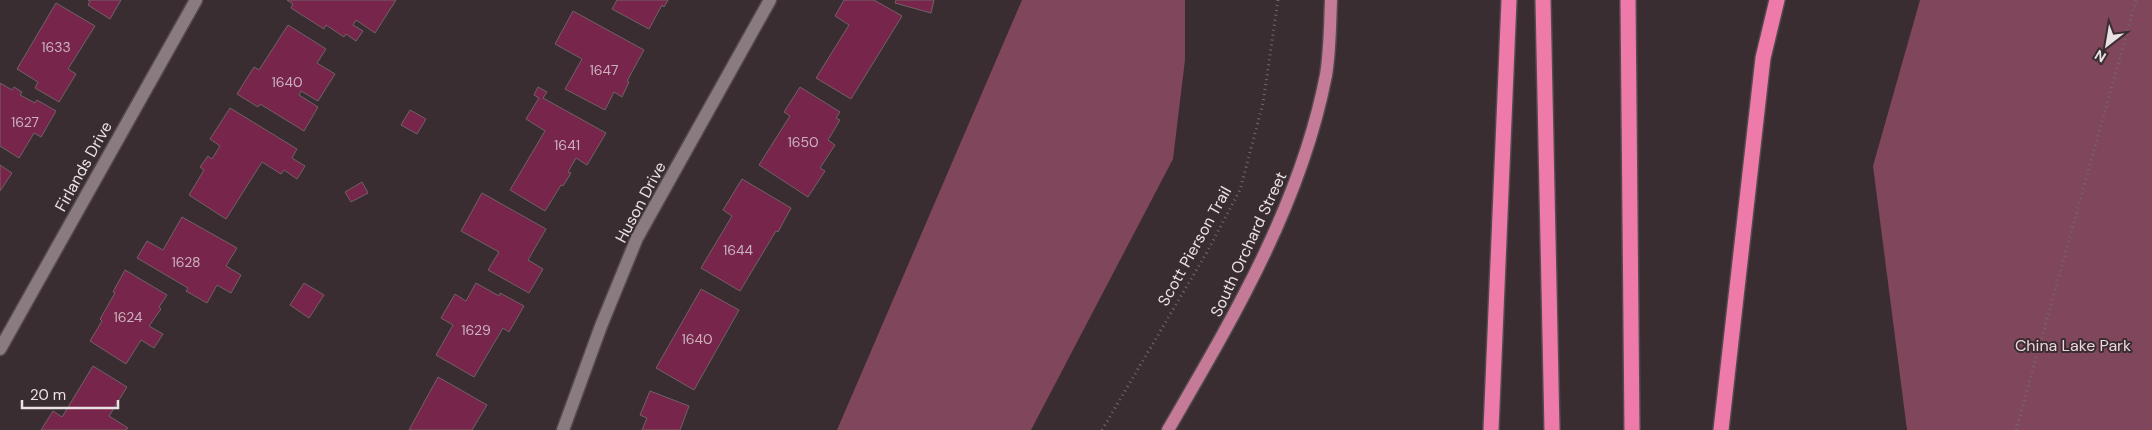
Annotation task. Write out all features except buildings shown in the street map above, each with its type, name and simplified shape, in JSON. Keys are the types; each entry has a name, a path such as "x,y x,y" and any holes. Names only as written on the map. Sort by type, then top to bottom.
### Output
{"highway":[{"path":"1491,430 1509,0"},
{"path":"1543,0 1552,430"},
{"path":"1628,0 1632,430"},
{"path":"1721,430 1763,58 1777,0"}],"main road":[{"name":"South Orchard Street","path":"1168,430 1222,336 1252,278 1280,222 1300,170 1318,110 1326,73 1331,0"}],"street":[{"name":"Firlands Drive","path":"0,349 196,0"},
{"name":"Huson Drive","path":"563,430 601,326 637,238 770,0"}],"path":[{"name":"Scott Pierson Trail","path":"1102,430 1207,252 1240,190 1262,103 1278,0"},
{"path":"2016,430 2136,0"}],"green space":[{"path":"1022,0 1185,0 1185,60 1173,159 1031,430 837,430"},
{"name":"China Lake Park","path":"1920,0 2152,0 2152,430 1907,430 1873,166"}]}
